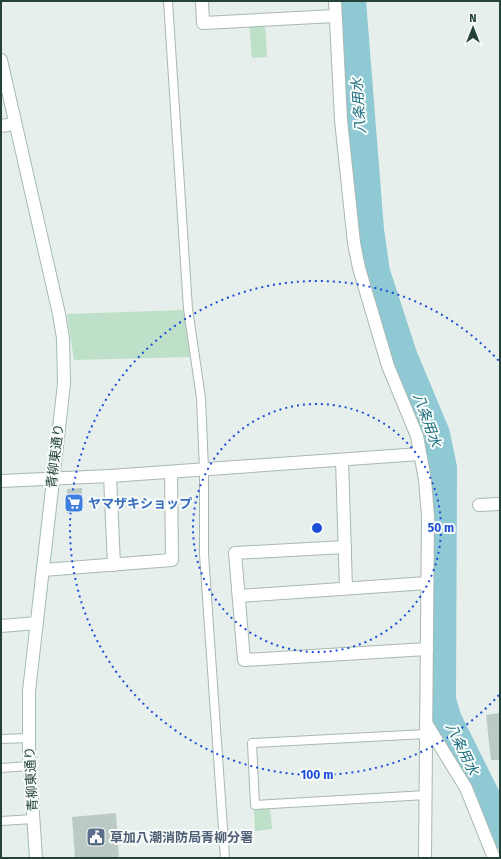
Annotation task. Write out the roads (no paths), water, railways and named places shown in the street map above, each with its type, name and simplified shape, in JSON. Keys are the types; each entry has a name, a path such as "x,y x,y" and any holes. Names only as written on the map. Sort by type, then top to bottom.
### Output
{"street":[{"path":"202,1 203,23 335,16"},
{"path":"335,1 341,120 354,243 359,268 388,366 417,436 428,516 425,858"},
{"name":"青柳東通り","path":"1,60 63,338 64,384 29,691 28,738 36,858"},
{"path":"1,126 15,124"},
{"path":"1,481 204,470 420,454"},
{"path":"342,460 346,588"},
{"path":"43,570 172,560 171,472"},
{"path":"110,476 114,565"},
{"path":"479,505 500,504"},
{"path":"345,546 235,553 244,660 427,648"},
{"path":"239,596 427,583"},
{"path":"1,626 37,623"},
{"path":"426,728 466,788 494,858"}],"lane":[{"path":"168,1 188,309 201,398 204,470 204,554 225,858"},
{"path":"426,728 252,743 255,805 426,795"},
{"path":"1,739 28,738"},
{"path":"1,768 30,766"},
{"path":"1,821 33,818"}],"waterway":[{"name":"八条用水","path":"351,1 369,230 375,272 402,355 435,434 442,468 441,700 447,720 488,802 500,834"}],"place":[{"name":"ヤマザキショップ","path":"74,503"},
{"name":"草加八潮消防局青柳分署","path":"96,837"}]}
